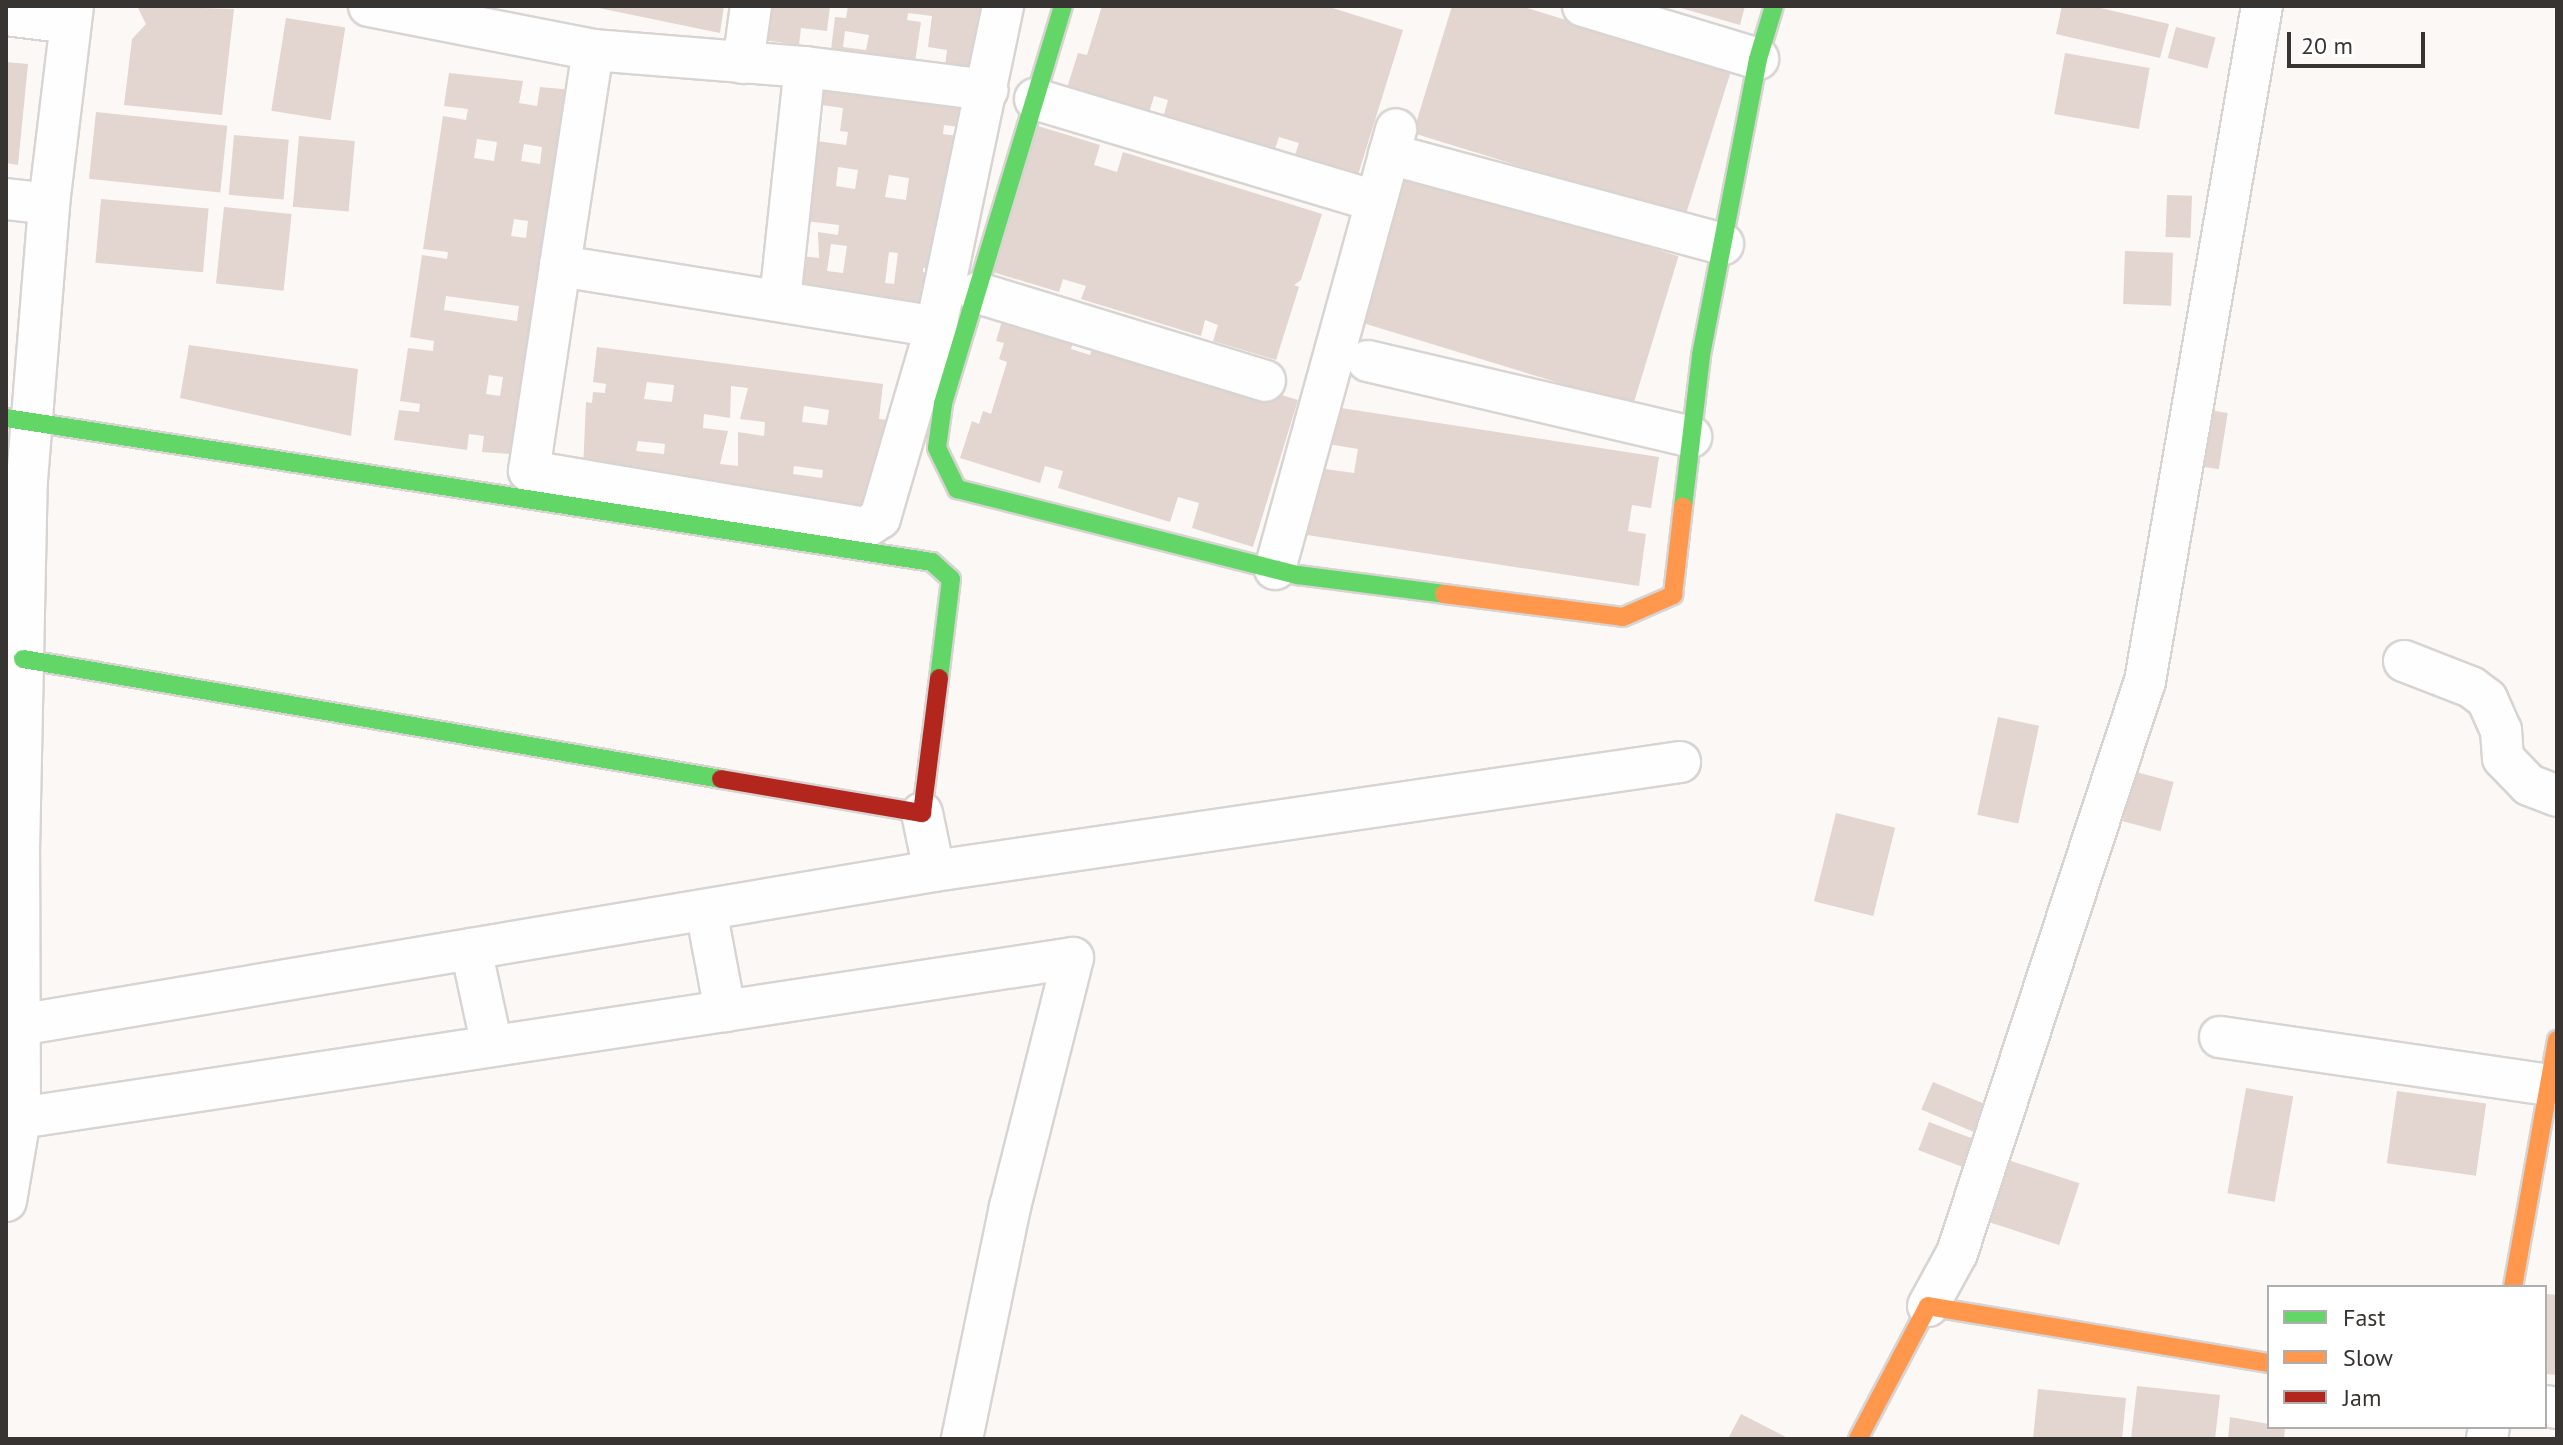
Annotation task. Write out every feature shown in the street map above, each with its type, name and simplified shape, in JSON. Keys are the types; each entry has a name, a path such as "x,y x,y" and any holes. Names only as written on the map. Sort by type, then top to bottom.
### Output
{"street":[{"path":"369,6 593,50 805,67 988,90"},
{"path":"743,63 751,6"},
{"path":"593,50 529,471 844,527 865,528 880,518 936,327 988,90 1003,6"},
{"path":"1063,6 943,404 937,448 957,489 1275,569 1623,617 1673,595 1691,437 1723,244 1758,59 1774,6"},
{"path":"1583,6 1758,59"},
{"path":"1858,1439 1957,1253 2145,681 2262,6"},
{"path":"6,15 71,14 49,204 19,418 23,659 20,1118 6,1201"},
{"path":"780,300 805,67"},
{"path":"1035,99 1376,201"},
{"path":"1275,569 1392,141 1723,244"},
{"path":"6,199 49,204"},
{"path":"560,266 936,327"},
{"path":"978,293 1265,381"},
{"path":"1368,361 1691,437"},
{"path":"19,418 932,562 951,579 922,813 934,871"},
{"path":"23,659 922,813"},
{"path":"2404,661 2471,687 2487,699 2501,730 2503,758 2529,785 2557,796"},
{"path":"19,1025 934,871 1680,762"},
{"path":"706,910 725,1011"},
{"path":"471,949 492,1046"},
{"path":"20,1118 1073,958 1010,1207 962,1439"},
{"path":"2220,1037 2553,1085"},
{"path":"2513,1285 2553,1085 2557,1040"},
{"path":"1928,1306 2267,1363"}],"building":[{"path":"137,6 234,9 222,115 124,105 132,39 146,24"},
{"path":"589,6 724,6 720,33"},
{"path":"768,6 830,6 827,31 801,28 799,45 763,40"},
{"path":"848,6 983,6 981,71 945,66 947,50 928,47 932,16 908,13 907,20 921,22 915,62 831,50 835,17 846,18","holes":["845,31 869,35 866,50 843,47"]},
{"path":"1102,6 1326,6 1403,30 1357,178 1294,158 1299,143 1279,137 1274,152 1163,118 1168,100 1154,96 1149,113 1067,88 1078,53 1087,55"},
{"path":"1452,6 1521,6 1731,71 1685,217 1413,133"},
{"path":"1674,6 1745,6 1740,25"},
{"path":"2062,6 2092,6 2169,24 2160,58 2056,34"},
{"path":"286,18 345,27 331,120 271,111"},
{"path":"2176,27 2216,38 2207,69 2168,58"},
{"path":"2065,53 2150,68 2139,129 2054,114"},
{"path":"6,62 28,64 18,165 6,163"},
{"path":"449,73 523,81 519,103 537,106 540,87 573,90 510,454 482,452 484,436 469,434 467,450 394,440 399,410 419,412 420,404 400,401 408,348 433,351 434,341 410,337 422,255 447,259 448,252 423,249 443,116 466,120 468,109 444,106","holes":["477,139 497,142 494,161 474,158","524,144 542,147 540,164 521,161","514,219 528,221 526,238 511,236","446,296 519,306 517,321 444,310","489,375 503,377 500,396 486,394"]},
{"path":"825,81 963,100 959,127 944,125 943,134 958,136 939,270 923,268 923,272 938,275 934,306 796,288 801,256 819,258 818,232 838,235 839,225 806,221 817,141 846,145 848,132 840,131 843,108 822,105","holes":["838,167 858,170 855,189 836,186","889,175 909,178 906,200 885,197","831,244 847,246 843,273 827,271","889,252 898,253 894,284 885,283"]},
{"path":"96,112 227,126 220,192 89,179"},
{"path":"1035,125 1100,145 1094,165 1117,172 1123,152 1322,214 1301,280 1294,285 1299,287 1276,360 1213,341 1218,325 1205,320 1201,336 1081,299 1086,286 1063,279 1059,292 989,271"},
{"path":"234,135 289,140 284,200 229,195"},
{"path":"299,136 355,141 349,212 293,207"},
{"path":"1406,173 1679,256 1633,406 1360,322"},
{"path":"2167,195 2192,196 2191,238 2166,237"},
{"path":"101,199 209,208 203,272 95,263"},
{"path":"224,207 292,214 284,291 216,284"},
{"path":"2125,251 2173,253 2171,306 2123,304"},
{"path":"1005,311 1076,333 1071,349 1090,355 1096,338 1298,400 1253,547 1192,528 1199,503 1178,497 1170,522 1058,488 1063,471 1045,466 1040,483 960,458 972,421 979,424 983,411 991,414 1007,362 999,359 1004,343 996,341"},
{"path":"189,345 358,369 351,436 180,398"},
{"path":"597,347 883,384 879,419 888,420 867,513 836,509 837,502 824,500 823,510 583,470 586,402 592,403 593,392 605,393 606,384 593,382","holes":["647,382 674,385 672,402 644,399","731,386 748,388 740,419 765,422 764,436 738,432 738,466 720,464 728,431 703,428 704,414 730,418","804,406 829,410 827,425 802,422","638,441 665,444 664,454 636,451","794,466 823,470 822,478 793,474"]},
{"path":"1328,406 1659,457 1651,508 1632,505 1628,531 1646,534 1639,586 1307,535 1318,468 1354,473 1358,449 1322,443"},
{"path":"2203,409 2228,413 2219,469 2194,465"},
{"path":"1998,717 2039,726 2018,824 1977,815"},
{"path":"2136,772 2174,782 2160,831 2123,821"},
{"path":"1836,813 1895,828 1873,916 1814,901"},
{"path":"1933,1082 1985,1104 1974,1132 1921,1110"},
{"path":"2246,1088 2293,1096 2275,1202 2227,1193"},
{"path":"2397,1091 2486,1104 2476,1176 2387,1163"},
{"path":"1929,1122 1973,1139 1962,1167 1918,1150"},
{"path":"2008,1160 2079,1183 2059,1245 1988,1222"},
{"path":"2547,1294 2557,1295 2557,1375 2547,1374"},
{"path":"2137,1386 2220,1395 2215,1439 2131,1439"},
{"path":"2038,1389 2126,1398 2122,1439 2033,1439"},
{"path":"1741,1414 1790,1439 1728,1439"},
{"path":"2230,1417 2267,1424 2267,1429 2285,1429 2284,1439 2228,1439"}],"traffic: fast":[{"path":"1063,6 943,404 937,448 957,489 1298,575 1444,594"},
{"path":"1683,507 1701,355 1758,59 1774,6"},
{"path":"6,418 932,562 951,579 939,678"},
{"path":"23,659 721,779"}],"traffic: slow":[{"path":"1444,594 1623,617 1673,595 1683,507"},
{"path":"2513,1285 2557,1040"},
{"path":"1858,1439 1928,1306 2267,1363"}],"traffic: jam":[{"path":"721,779 922,813 939,678"}]}
